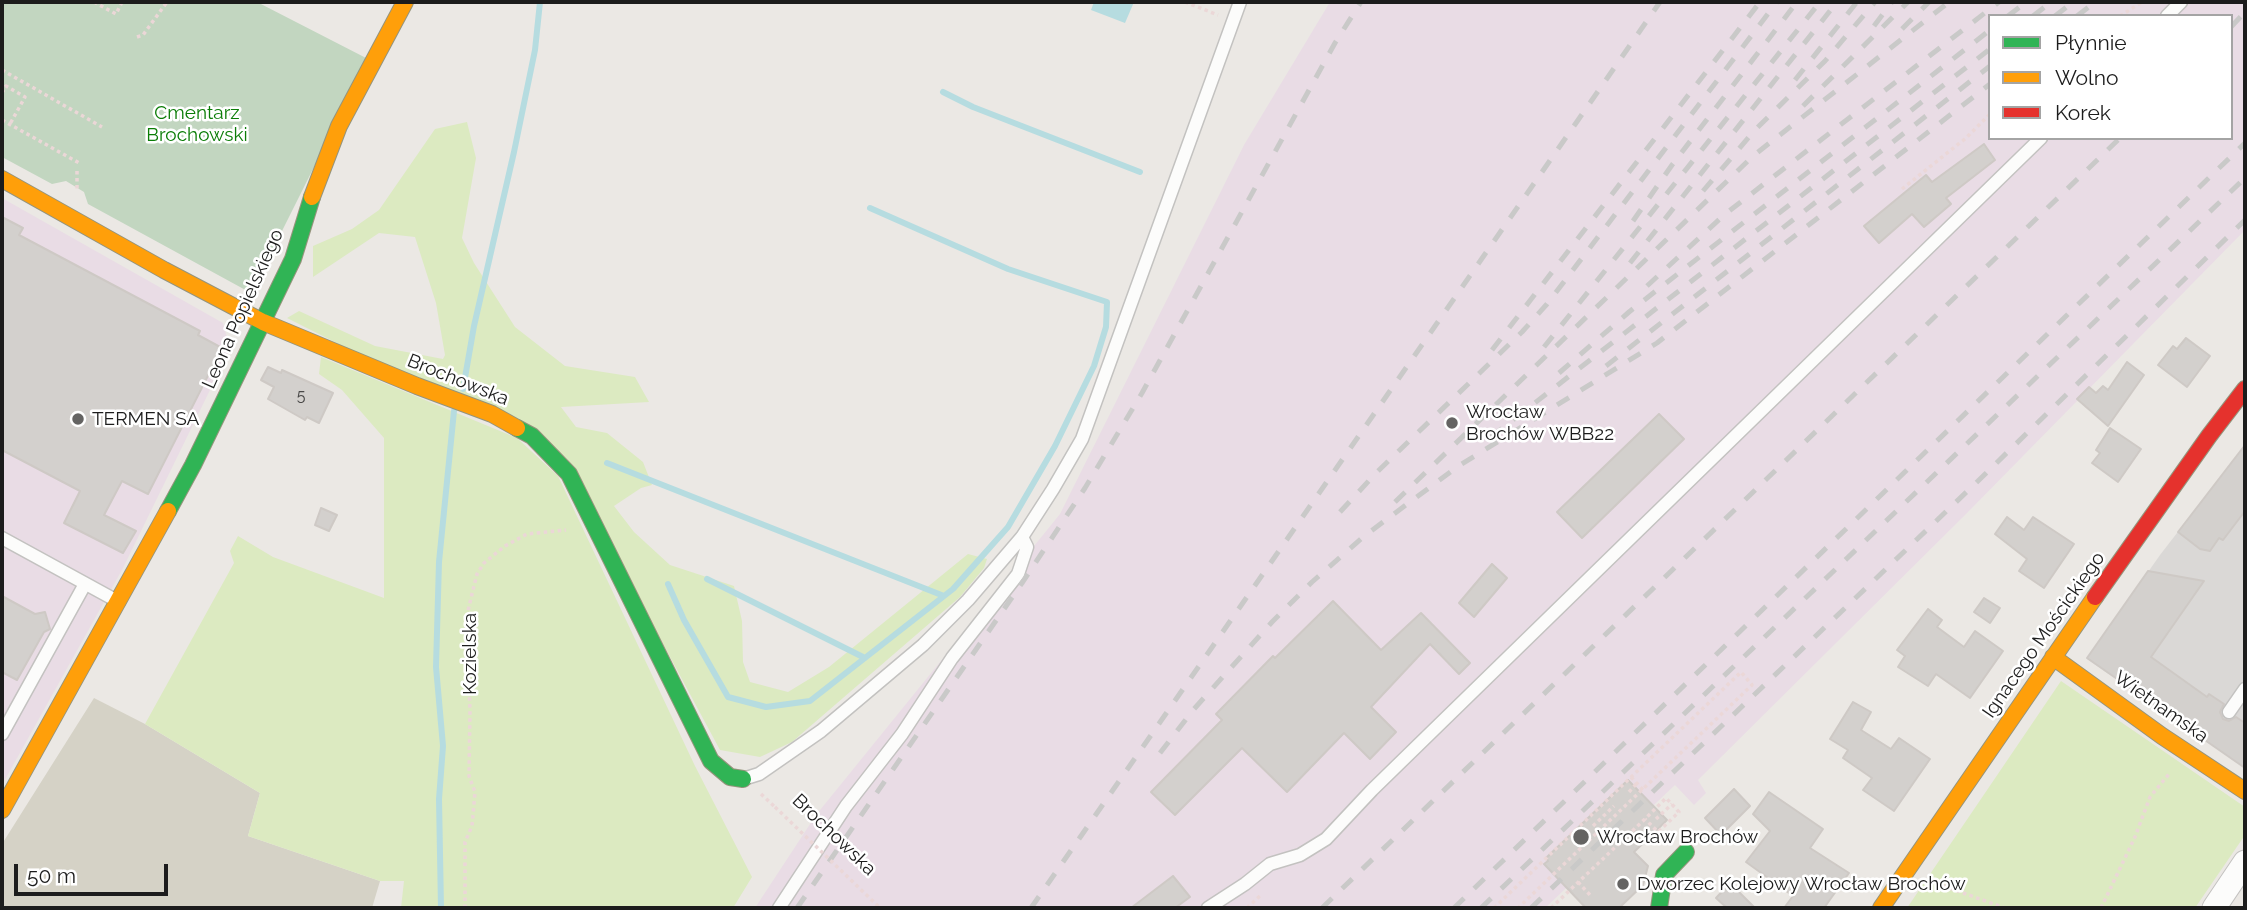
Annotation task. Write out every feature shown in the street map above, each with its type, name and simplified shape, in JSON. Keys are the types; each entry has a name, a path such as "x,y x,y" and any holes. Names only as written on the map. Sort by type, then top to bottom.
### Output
{"street":[{"name":"Leona Popielskiego","path":"2,810 193,465 293,259 339,126 405,2"},
{"name":"Brochowska","path":"2,179 263,322 416,386 492,414 532,436 569,474 711,761 730,777 743,779"},
{"name":"Ignacego Mościckiego","path":"1881,908 2053,657 2245,389"},
{"name":"Wietnamska","path":"2053,657 2245,791"},
{"path":"1659,908 1664,875 1686,852"},
{"path":"2214,908 2245,862"}],"lane":[{"path":"743,779 759,774 821,731 894,670 968,600 1022,537 1053,489 1082,439 1240,2"},
{"path":"1208,908 1270,864 1300,855 1326,839 1392,770 2039,140"},
{"path":"779,908 846,806 902,734 952,658 1018,574 1027,547 1022,537"},
{"path":"2,538 119,602"},
{"path":"2,734 86,584"},
{"path":"2229,712 2245,689"},
{"path":"743,779 758,792"}],"path":[{"path":"94,2 116,14 122,2"},
{"path":"137,37 143,35 167,2"},
{"path":"1185,2 1233,21"},
{"path":"2123,14 2142,2"},
{"path":"2,70 102,127"},
{"path":"2,93 6,86 25,97 9,124"},
{"path":"1902,189 1966,138 1988,116"},
{"path":"2,120 81,164"},
{"name":"Kozielska","path":"465,908 465,842 472,826 475,792 469,776 467,619 477,574 484,564 505,546 527,534 573,530 595,524"},
{"path":"1494,908 1741,673 1752,685 1518,908"},
{"path":"2101,908 2150,797 2158,785 2182,763 2197,755"},
{"path":"1631,777 1643,790"},
{"path":"1629,792 1637,783"},
{"name":"Brochowska","path":"758,792 880,908"},
{"path":"1551,908 1578,882 1645,818 1666,798 1679,812 1658,832 1645,818"},
{"path":"1656,819 1672,804"},
{"path":"1593,825 1614,806"},
{"path":"1587,819 1599,832"},
{"path":"1921,878 2005,908"},
{"path":"1578,882 1590,895"}],"shaded area":[{"path":"1330,2 2245,2 2245,230 1967,513 1698,780 1706,793 1694,805 1675,785 1545,908 755,908 816,815 1060,514 1244,145"},
{"path":"2,198 223,323 230,349 123,568 2,785"},
{"path":"2245,445 2245,768 2087,659 2160,555"},
{"path":"94,698 145,724 260,793 248,836 380,881 372,908 2,908 2,844"}],"green space":[{"name":"Cmentarz Brochowski","path":"2,2 257,2 368,59 251,293 88,204 84,192 66,181 52,184 2,157"},
{"path":"467,122 476,158 462,238 474,263 515,327 565,366 635,377 649,402 561,407 576,427 607,433 643,462 652,485 641,488 614,506 634,532 670,565 734,586 742,621 743,662 750,682 788,692 829,667 968,554 987,559 984,568 960,597 792,742 760,757 720,750 562,456 287,318 299,311 375,346 443,359 445,355 436,303 415,237 379,233 313,277 313,246 352,229 379,210 435,129"},
{"path":"321,357 517,438 558,476 695,766 752,877 733,908 401,908 404,881 380,881 248,836 260,793 145,724 234,563 230,551 238,536 273,557 384,598 384,438 342,390 319,374"},
{"path":"2061,681 2245,807 2245,835 2195,908 1907,908"}],"water":[{"path":"1094,2 1134,2 1125,23 1091,10"}],"building":[{"path":"1984,144 1995,160 1946,198 1951,204 1924,227 1912,214 1879,243 1864,226 1926,175 1932,182"},
{"name":"TERMEN SA","path":"2,217 23,228 19,235 200,331 198,335 222,348 148,494 122,481 104,515 136,531 123,553 64,523 80,491 2,450"},
{"path":"2186,338 2210,356 2187,387 2158,365 2173,346 2177,349"},
{"path":"2127,362 2144,375 2108,426 2077,399 2089,387 2096,393 2103,386 2108,390"},
{"path":"268,367 281,373 282,370 333,393 319,423 307,417 305,420 268,399 274,387 261,380"},
{"path":"1659,414 1684,439 1582,538 1557,512"},
{"path":"2110,428 2141,449 2118,482 2092,463 2100,453 2096,450"},
{"path":"2245,445 2245,511 2223,540 2219,538 2210,551 2200,549 2178,532"},
{"path":"321,508 337,515 329,531 315,525"},
{"path":"2007,517 2024,530 2033,517 2074,544 2044,588 2019,571 2027,559 1995,534"},
{"path":"1492,564 1507,578 1474,617 1459,603"},
{"path":"2148,571 2204,581 2151,657 2207,697 2209,694 2224,704 2220,712 2223,719 2229,721 2236,717 2245,723 2245,768 2087,658"},
{"path":"2,596 35,614 45,612 50,629 44,632 17,680 2,672"},
{"path":"1984,598 2000,608 1990,623 1974,612"},
{"path":"1333,601 1381,650 1421,613 1470,663 1459,674 1430,644 1371,707 1396,732 1370,759 1344,733 1287,792 1242,748 1175,815 1151,792 1222,720 1216,714 1273,656 1275,658"},
{"path":"1928,609 1942,620 1937,627 1964,647 1975,631 2003,651 1970,698 1936,674 1928,686 1898,667 1905,656 1897,650"},
{"path":"1853,702 1871,712 1861,730 1891,749 1899,738 1930,759 1894,811 1863,790 1872,778 1843,758 1848,750 1830,739"},
{"path":"1628,780 1667,820 1634,852 1648,866 1643,885 1619,908 1586,908 1544,864 1548,861 1546,858"},
{"path":"1734,789 1750,806 1721,835 1705,818"},
{"path":"1769,792 1823,829 1810,848 1849,873 1824,908 1784,908 1793,896 1746,862 1770,831 1753,814"},
{"path":"1173,876 1190,897 1175,908 1131,908"},
{"path":"1730,883 1755,908 1727,908 1716,898"}],"waterway":[{"path":"463,389 474,326 535,50 540,2"},
{"path":"943,92 973,107 1140,172"},
{"path":"668,584 684,620 728,697 766,707 810,701 953,589 1008,527 1055,446 1094,366 1106,327 1107,302 1008,269 870,208"},
{"path":"441,908 439,799 443,746 436,667 439,562 454,411"},
{"path":"607,463 944,596"},
{"path":"707,579 865,658"}],"railway":[{"path":"797,908 1085,488 1142,393 1335,43 1361,2"},
{"path":"1031,908 1660,2"},
{"path":"1492,350 1760,2"},
{"path":"1340,512 1547,304 1777,2"},
{"path":"1633,221 1672,165 1797,2"},
{"path":"1544,347 1820,2"},
{"path":"1630,263 1837,2"},
{"path":"1795,80 1857,2"},
{"path":"1703,191 1755,130 1825,61 1875,2"},
{"path":"1874,26 1892,2"},
{"path":"1803,106 1908,2"},
{"path":"1902,29 1929,2"},
{"path":"1395,502 1753,156 1949,2"},
{"path":"1647,286 1724,215 1999,2"},
{"path":"2011,14 2026,2"},
{"path":"2036,14 2051,2"},
{"path":"2058,14 2073,2"},
{"path":"2080,14 2095,2"},
{"path":"2233,25 2245,12"},
{"path":"1559,373 1629,312 1988,32"},
{"path":"1491,437 1988,51"},
{"path":"1606,366 1988,68"},
{"path":"1160,753 1194,709 1272,622 1363,537 1457,467 1657,343 1988,86"},
{"path":"1322,908 2118,140"},
{"path":"1454,908 2245,143"},
{"path":"1481,908 2245,178"},
{"path":"1531,908 1978,481 2245,220"}],"traffic: fast":[{"path":"168,511 293,259 312,197"},
{"path":"517,428 532,436 569,474 711,761 730,777 743,779"},
{"path":"1659,908 1664,875 1686,852"}],"traffic: slow":[{"path":"312,197 339,126 405,2"},
{"path":"2,179 263,322 492,414 517,428"},
{"path":"2,810 168,511"},
{"path":"1881,908 2095,597"},
{"path":"2053,657 2162,736 2245,791"}],"traffic: jam":[{"path":"2095,597 2245,389"}],"place":[{"name":"TERMEN SA","path":"78,419"},
{"name":"Wrocław Brochów WBB22","path":"1452,423"},
{"name":"Wrocław Brochów","path":"1581,837"},
{"name":"Dworzec Kolejowy Wrocław Brochów","path":"1623,884"}]}
